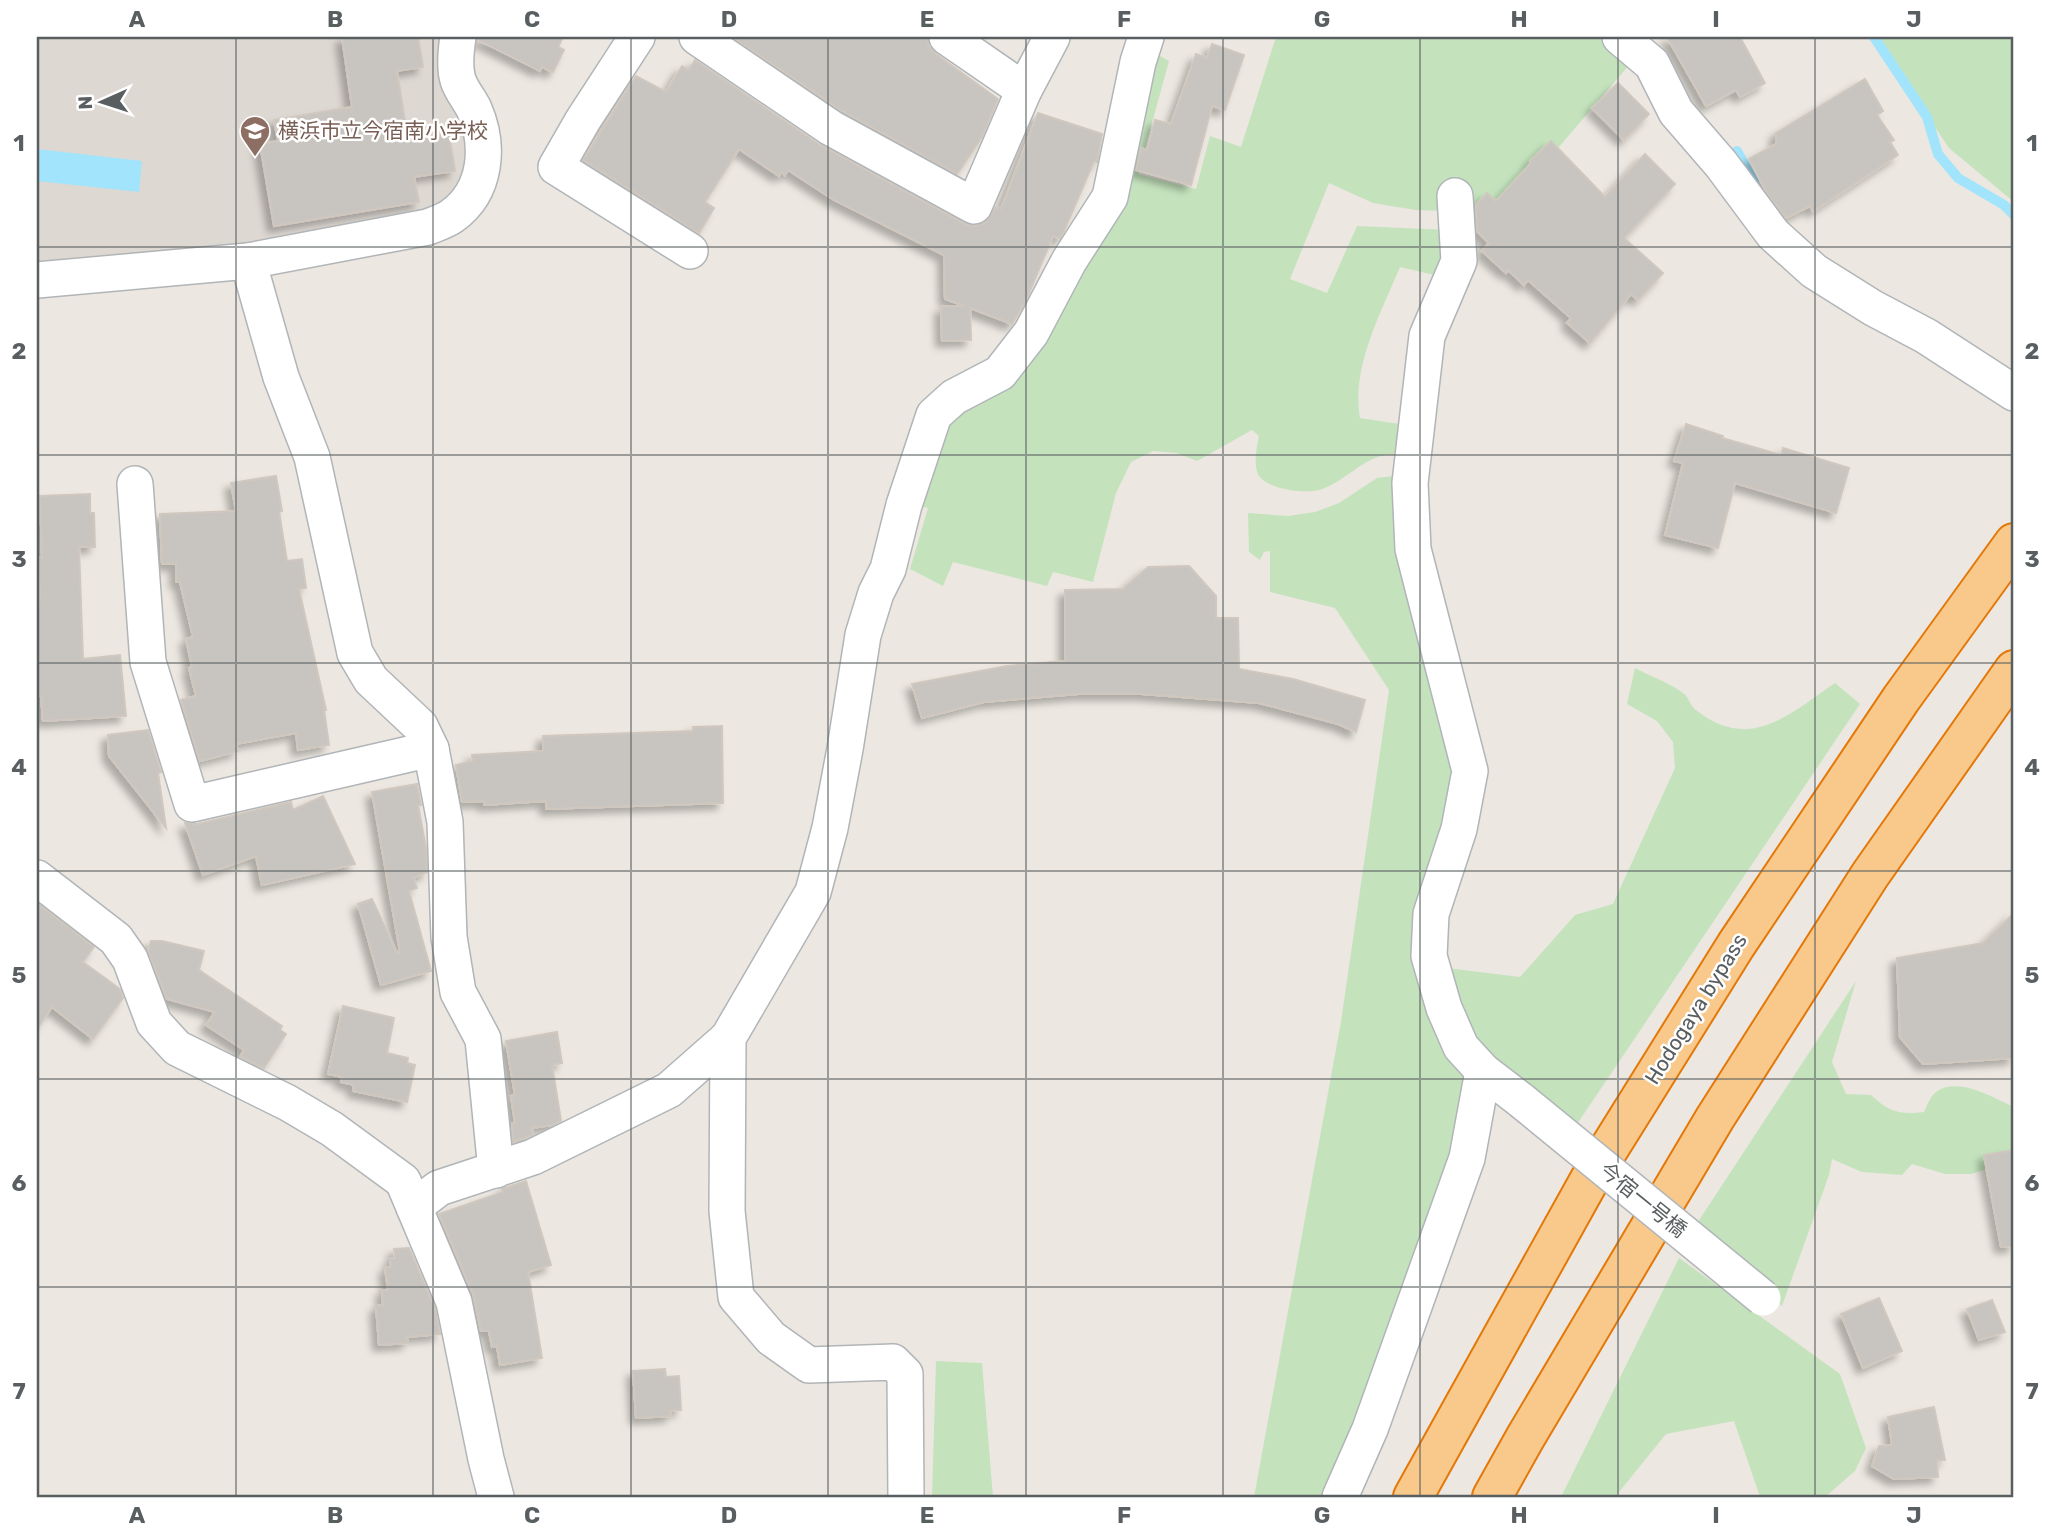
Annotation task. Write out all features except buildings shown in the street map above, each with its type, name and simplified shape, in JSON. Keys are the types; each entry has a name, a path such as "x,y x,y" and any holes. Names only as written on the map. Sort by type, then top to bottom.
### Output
{"highway":[{"name":"Hodogaya bypass","path":"1413,1497 1590,1179 1736,945 1900,699 2014,543"},
{"path":"1492,1497 1715,1118 1870,875 2014,670"}],"street":[{"path":"37,280 247,261 428,227 451,217 471,199 481,174 485,142 484,103 458,80 458,37"},
{"path":"637,37 573,116 556,167 690,251"},
{"path":"697,37 831,128 974,206 1024,90 1052,37"},
{"path":"947,37 1024,90"},
{"path":"419,1192 533,1157 669,1090 728,1038 813,892 830,828 863,635 876,593 888,569 904,505 934,415 954,397 1000,373 1031,333 1069,261 1110,197 1138,62 1146,37"},
{"path":"1620,37 1652,64 1676,112 1721,164 1773,234 1814,271 1926,336 2014,393"},
{"name":"今宿一号橋","path":"1455,197 1459,261 1427,336 1410,483 1413,549 1470,771 1459,829 1431,914 1429,956 1444,1008 1461,1046 1483,1072 1763,1298"},
{"path":"247,261 281,377 312,457 355,653 371,680 420,726 431,749 445,822 449,937 458,992 483,1039 496,1170"},
{"path":"135,484 148,662 192,804 431,749"},
{"path":"37,878 116,939 130,959 154,1023 177,1048 332,1129 419,1192 454,1302 485,1459 496,1497"},
{"path":"728,1038 727,1211 736,1297 771,1338 809,1365 893,1362 905,1374 906,1497"},
{"path":"1339,1497 1370,1429 1467,1158 1483,1072"}],"shaded area":[{"name":"横浜市立今宿南小学校","path":"37,37 449,37 473,129 470,171 442,208 285,241 37,264"}],"green space":[{"path":"1276,37 1615,37 1636,57 1505,210 1486,197 1470,222 1447,211 1416,210 1373,203 1329,183 1290,279 1327,293 1357,226 1449,230 1443,277 1400,267 1370,341 1360,379 1360,418 1406,425 1403,454 1384,455 1373,459 1327,487 1304,491 1276,487 1262,479 1256,465 1259,436 1252,430 1197,461 1177,453 1153,451 1131,462 1116,493 1093,582 1053,572 1047,586 953,562 943,586 910,569 928,508 910,504 938,429 1048,327 1149,50 1169,61 1138,174 1196,189 1210,136 1241,147"},
{"path":"1875,37 2014,37 2014,202 1949,148"},
{"path":"1402,475 1457,781 1427,887 1470,1077 1471,1108 1327,1497 1254,1497 1341,1022 1389,690 1335,608 1270,592 1270,551 1264,552 1260,560 1249,552 1248,513 1288,516 1315,512 1339,503 1377,478"},
{"path":"1635,668 1678,689 1694,708 1716,722 1734,728 1752,729 1785,717 1835,683 1860,704 1573,1130 1479,1050 1447,968 1520,977 1575,915 1613,904 1675,768 1673,742 1657,721 1627,704"},
{"path":"1856,981 1832,1062 1846,1094 1871,1095 1889,1109 1908,1113 1924,1112 1933,1095 1944,1088 1964,1087 1986,1094 2014,1107 2014,1161 1971,1174 1945,1174 1912,1164 1902,1175 1862,1172 1832,1159 1829,1175 1782,1306 1692,1231"},
{"path":"1679,1258 1840,1374 1866,1448 1855,1471 1825,1497 1760,1497 1734,1421 1666,1434 1615,1497 1561,1497"},
{"path":"936,1361 982,1363 993,1497 932,1497"}],"water":[{"path":"37,149 142,161 139,192 37,181"}],"waterway":[{"path":"1874,37 1927,117 1938,154 1958,178 2004,205 2014,215"},
{"path":"1737,151 1754,182"}],"place":[{"name":"横浜市立今宿南小学校","path":"255,158"}]}
